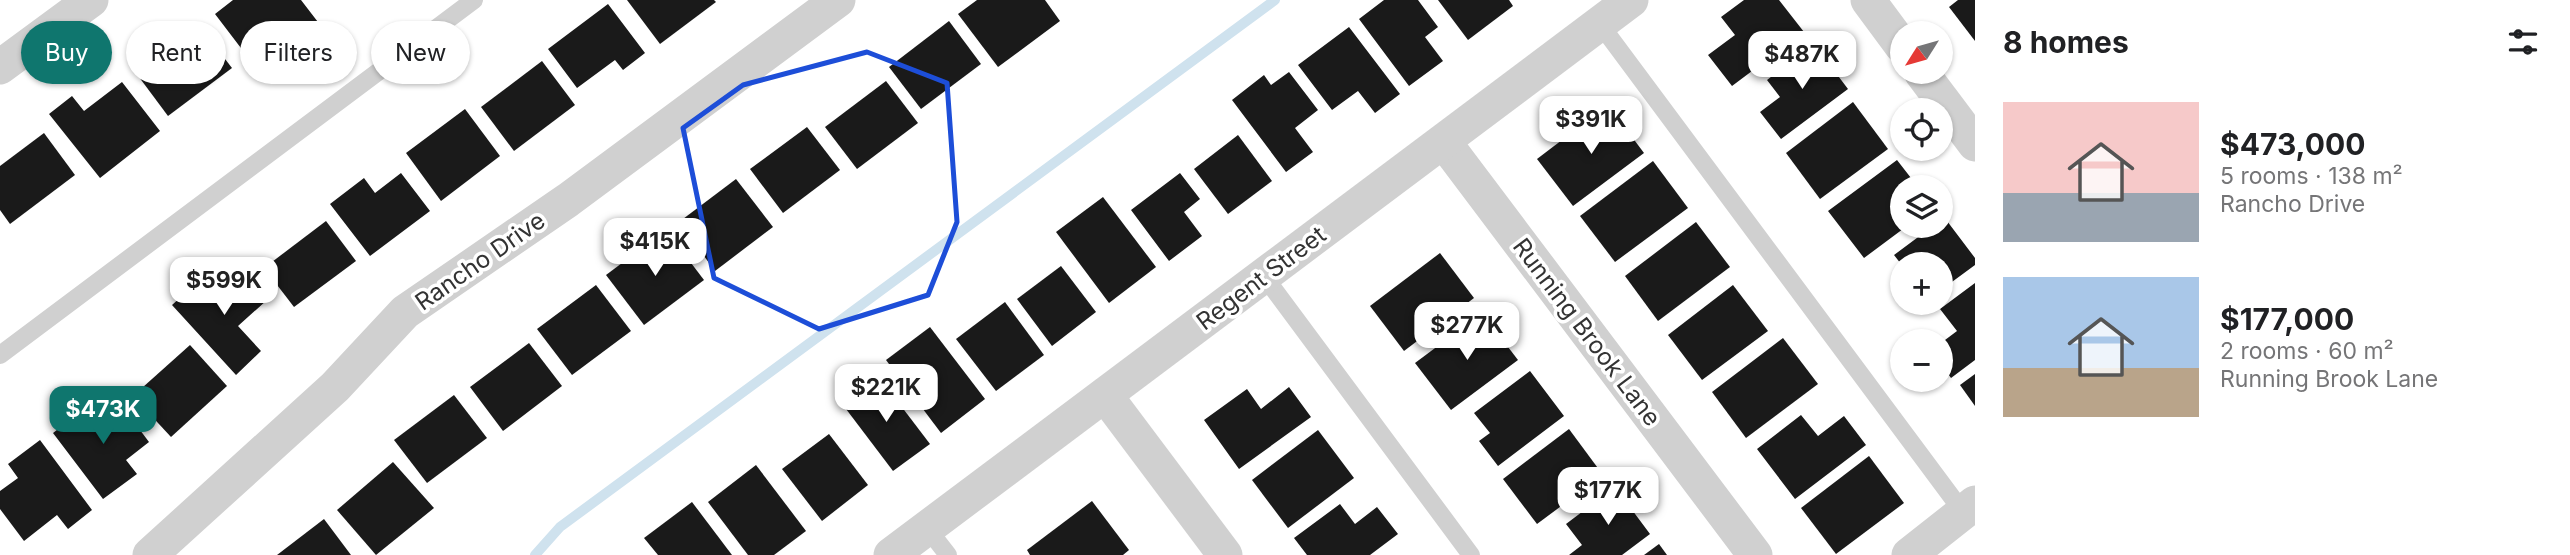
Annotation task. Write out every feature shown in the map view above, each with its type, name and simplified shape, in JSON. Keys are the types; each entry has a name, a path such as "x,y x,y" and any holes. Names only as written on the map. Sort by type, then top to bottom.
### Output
{"street":[{"path":"0,67 91,0"},
{"name":"Rancho Drive","path":"150,555 335,387 405,313 568,200 838,0"},
{"name":"Regent Street","path":"891,555 1632,0"},
{"path":"1868,0 1890,30"},
{"path":"1930,84 1975,144"},
{"name":"Running Brook Lane","path":"1444,142 1755,555"},
{"path":"1105,395 1225,555"},
{"path":"1909,555 1969,507"}],"lane":[{"path":"0,355 474,0"},
{"path":"1600,24 1969,507"},
{"path":"1264,276 1472,555"},
{"path":"927,528 948,555"}],"highlighted area":[{"path":"867,52 947,83 957,222 928,295 819,329 714,278 683,128 743,85"}],"building":[{"path":"233,0 301,0 317,21 240,21 240,47 226,28 226,21 220,21 215,14"},
{"path":"627,0 714,0 716,2 660,44"},
{"path":"977,0 1045,0 1060,21 998,67 958,14"},
{"path":"1384,0 1418,0 1438,27 1425,37 1443,61 1409,86 1359,19"},
{"path":"1438,0 1509,0 1513,6 1468,40"},
{"path":"1744,0 1779,0 1804,32 1732,86 1708,55 1735,35 1721,17"},
{"path":"1958,0 1975,0 1975,41 1949,7"},
{"path":"608,4 645,53 623,70 615,60 577,88 548,49"},
{"path":"949,21 981,64 921,109 889,67"},
{"path":"1349,27 1400,94 1375,113 1358,91 1332,110 1298,65"},
{"path":"1814,44 1848,89 1781,139 1760,112 1780,97 1767,80"},
{"path":"226,60 232,68 226,72"},
{"path":"542,61 575,105 514,151 481,107"},
{"path":"1289,72 1318,110 1295,128 1313,152 1286,172 1232,100 1264,75 1271,85"},
{"path":"886,81 918,123 857,169 825,127"},
{"path":"122,82 160,131 100,178 49,114 72,96 84,111"},
{"path":"144,84 211,84 168,116"},
{"path":"1853,102 1888,149 1820,199 1786,153"},
{"path":"1608,105 1644,153 1573,206 1537,159"},
{"path":"465,109 500,156 441,201 406,153"},
{"path":"807,127 840,170 783,213 750,169"},
{"path":"44,133 75,175 10,224 0,210 0,166"},
{"path":"1238,135 1272,181 1228,214 1194,169"},
{"path":"1653,161 1688,208 1615,262 1580,216"},
{"path":"1896,161 1909,175 1890,175 1891,238 1864,258 1828,211"},
{"path":"401,173 430,211 370,256 330,204 364,178 375,193"},
{"path":"1180,173 1200,199 1184,212 1202,236 1169,261 1131,210"},
{"path":"736,179 773,227 715,271 679,222"},
{"path":"1103,197 1156,267 1109,303 1056,232"},
{"path":"326,221 356,261 294,307 264,268"},
{"path":"1696,222 1730,267 1658,321 1625,276"},
{"path":"1953,229 1975,258 1975,265 1953,281 1953,252 1898,252 1917,238 1953,238"},
{"path":"666,230 704,280 644,325 606,275"},
{"path":"1440,253 1474,298 1404,351 1370,306"},
{"path":"235,266 267,300 238,326 261,351 236,375 172,305 195,284 204,294"},
{"path":"1061,266 1096,312 1052,346 1017,299"},
{"path":"1975,283 1975,360 1953,376 1953,334 1957,331 1945,315 1953,315 1953,299"},
{"path":"596,285 631,331 572,375 537,329"},
{"path":"1733,285 1768,331 1702,380 1668,335"},
{"path":"1005,302 1044,355 996,391 956,339"},
{"path":"1482,313 1518,360 1451,410 1415,363"},
{"path":"930,327 985,399 941,433 886,360"},
{"path":"1783,338 1818,384 1746,438 1712,392"},
{"path":"529,343 562,386 503,431 470,387"},
{"path":"190,345 227,386 171,437 133,396"},
{"path":"1530,371 1564,416 1498,466 1479,441 1490,433 1474,413"},
{"path":"1975,374 1975,406 1960,385"},
{"path":"879,377 930,444 893,471 843,405"},
{"path":"1289,387 1311,417 1239,469 1204,420 1247,389 1261,409"},
{"path":"454,395 487,438 427,483 394,440"},
{"path":"116,398 149,442 126,460 137,474 103,499 53,433 83,410 89,418"},
{"path":"1801,415 1818,436 1844,416 1866,445 1795,499 1757,449"},
{"path":"1569,429 1603,475 1537,524 1503,479"},
{"path":"1318,430 1354,478 1288,528 1252,480"},
{"path":"829,434 868,485 822,521 782,469"},
{"path":"40,440 92,510 68,529 57,515 24,541 0,509 0,491 18,478 8,464"},
{"path":"1869,456 1904,503 1836,554 1801,508"},
{"path":"393,462 434,508 376,555 337,510"},
{"path":"756,465 806,531 774,555 748,555 708,502"},
{"path":"1615,487 1650,534 1622,555 1569,555 1582,545 1566,524"},
{"path":"1092,501 1129,550 1123,555 1030,555 1027,550"},
{"path":"692,502 732,555 658,555 644,538"},
{"path":"1340,504 1355,524 1377,507 1398,534 1370,555 1307,555 1294,538"},
{"path":"324,519 351,555 277,555"},
{"path":"1659,544 1667,555 1644,555"}],"waterway":[{"path":"535,555 560,527 1275,0"}]}
